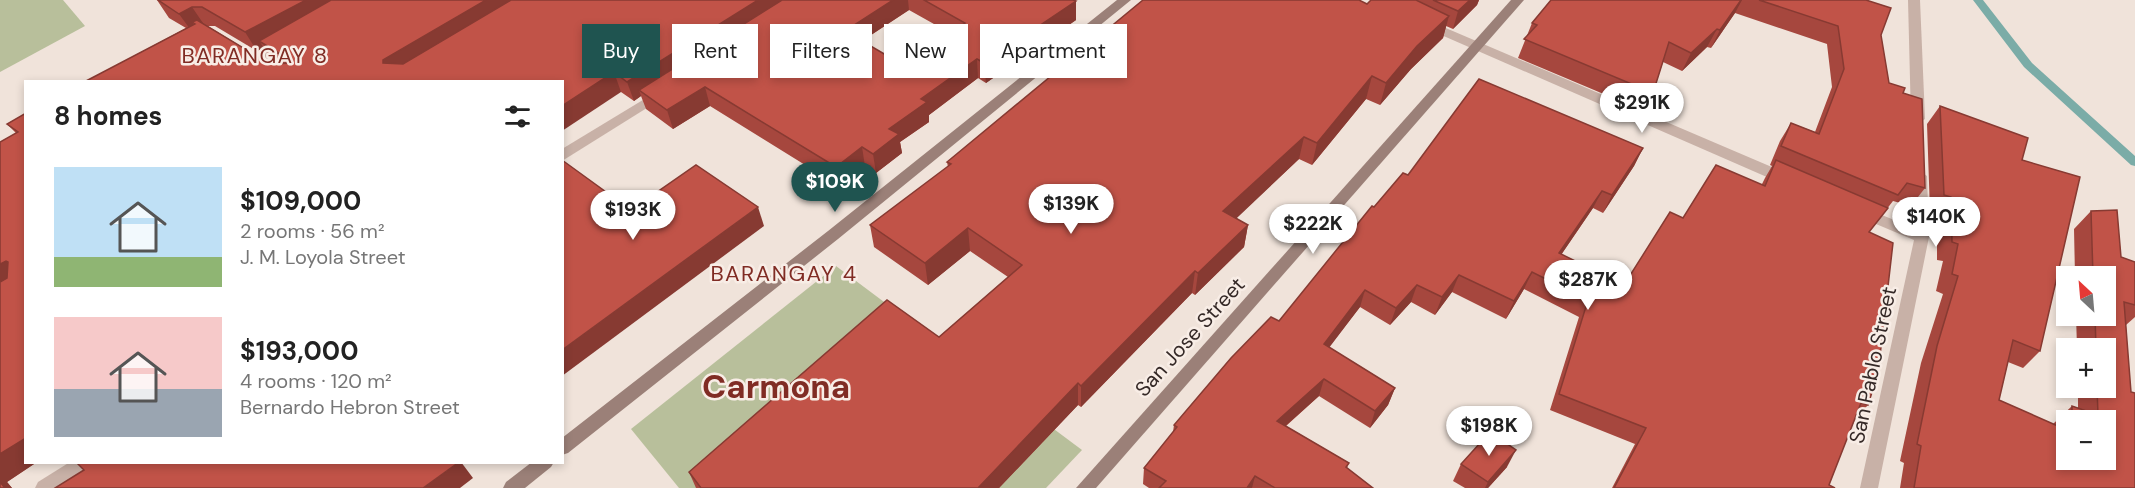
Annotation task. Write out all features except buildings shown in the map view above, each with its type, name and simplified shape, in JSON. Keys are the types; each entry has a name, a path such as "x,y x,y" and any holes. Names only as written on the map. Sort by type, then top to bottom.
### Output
{"main road":[{"path":"564,446 833,235 1125,0"},
{"name":"San Jose Street","path":"1085,488 1518,0"},
{"path":"512,488 542,464"}],"street":[{"path":"1914,0 1918,131"},
{"path":"1416,19 1476,47 1806,187"},
{"path":"257,60 297,38"},
{"path":"229,42 276,70"},
{"path":"564,155 669,87"},
{"name":"San Pablo Street","path":"1869,488 1922,237 1919,166"},
{"path":"1848,206 1922,237"},
{"path":"44,488 82,464"}],"green space":[{"path":"0,0 63,0 85,26 0,72"},
{"path":"836,266 1082,450 1046,488 679,488 631,429"}],"waterway":[{"path":"1978,0 2028,65 2135,162"}],"district":[{"name":"BARANGAY 8","path":"255,55"},
{"name":"BARANGAY 4","path":"784,273"},
{"name":"Carmona","path":"776,386"}]}
